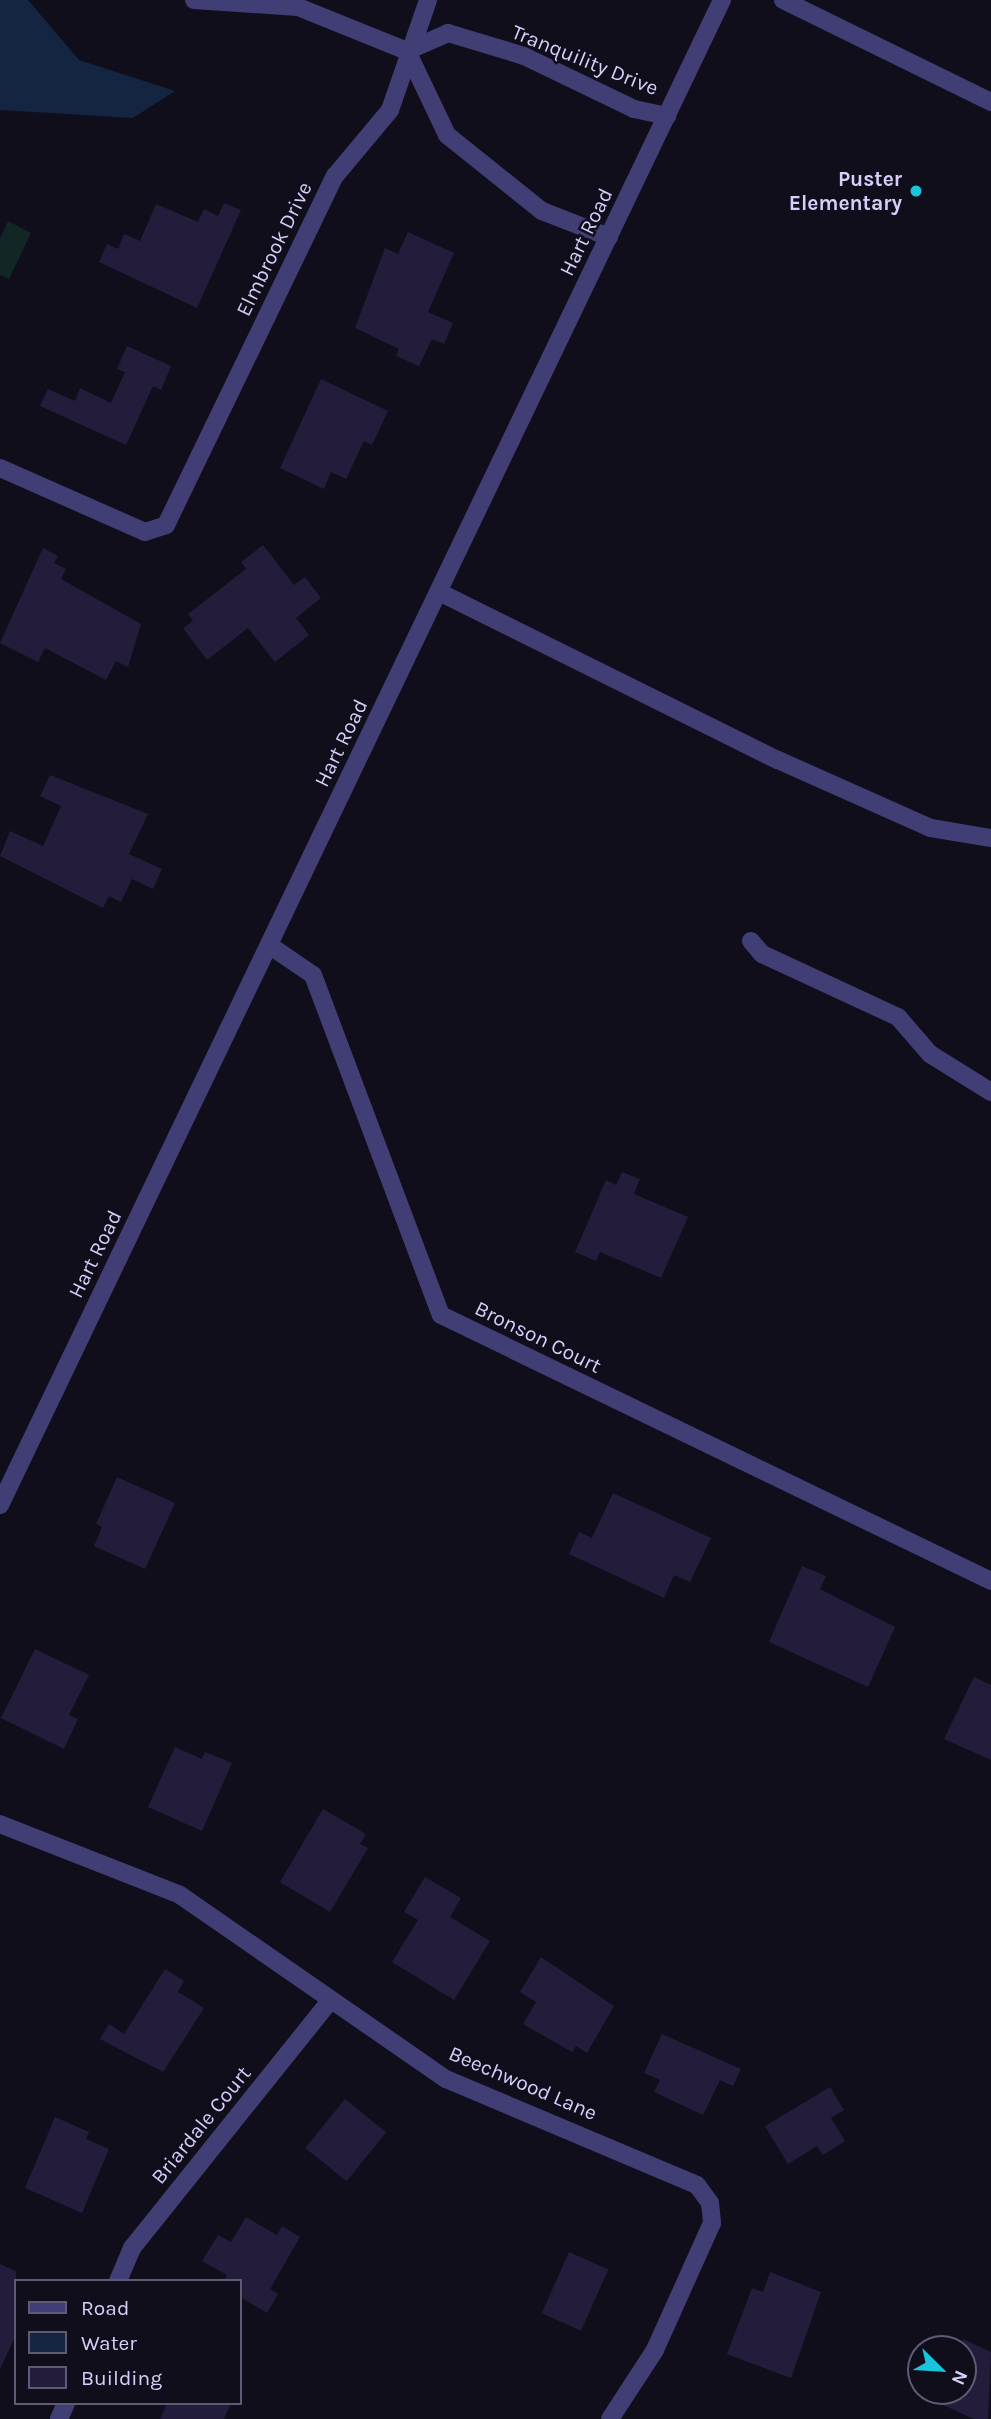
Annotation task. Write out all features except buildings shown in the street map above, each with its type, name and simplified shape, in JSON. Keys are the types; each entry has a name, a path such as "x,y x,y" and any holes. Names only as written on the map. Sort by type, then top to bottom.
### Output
{"street":[{"path":"194,0 298,7 407,51 447,135 542,211 609,237"},
{"name":"Elmbrook Drive","path":"0,468 145,532 166,525 335,176 390,110 407,51 428,0"},
{"name":"Hart Road","path":"0,1506 722,0"},
{"path":"791,2 991,102"},
{"name":"Tranquility Drive","path":"407,51 448,33 524,56 634,109 667,116"},
{"path":"439,592 803,771 931,828 991,838"},
{"path":"751,942 762,954 898,1017 930,1054 991,1092"},
{"name":"Bronson Court","path":"269,945 313,975 441,1314 991,1581"},
{"name":"Beechwood Lane","path":"0,1824 180,1895 329,2002 446,2079 639,2156 697,2185 710,2203 712,2223 655,2350 610,2419"},
{"name":"Briardale Court","path":"119,2279 132,2248 329,2002"}],"green space":[{"path":"8,221 31,233 9,279 0,275 0,238"}],"water":[{"path":"0,0 28,0 79,60 175,91 133,118 0,110"}],"place":[{"name":"Puster Elementary","path":"916,191"}]}
